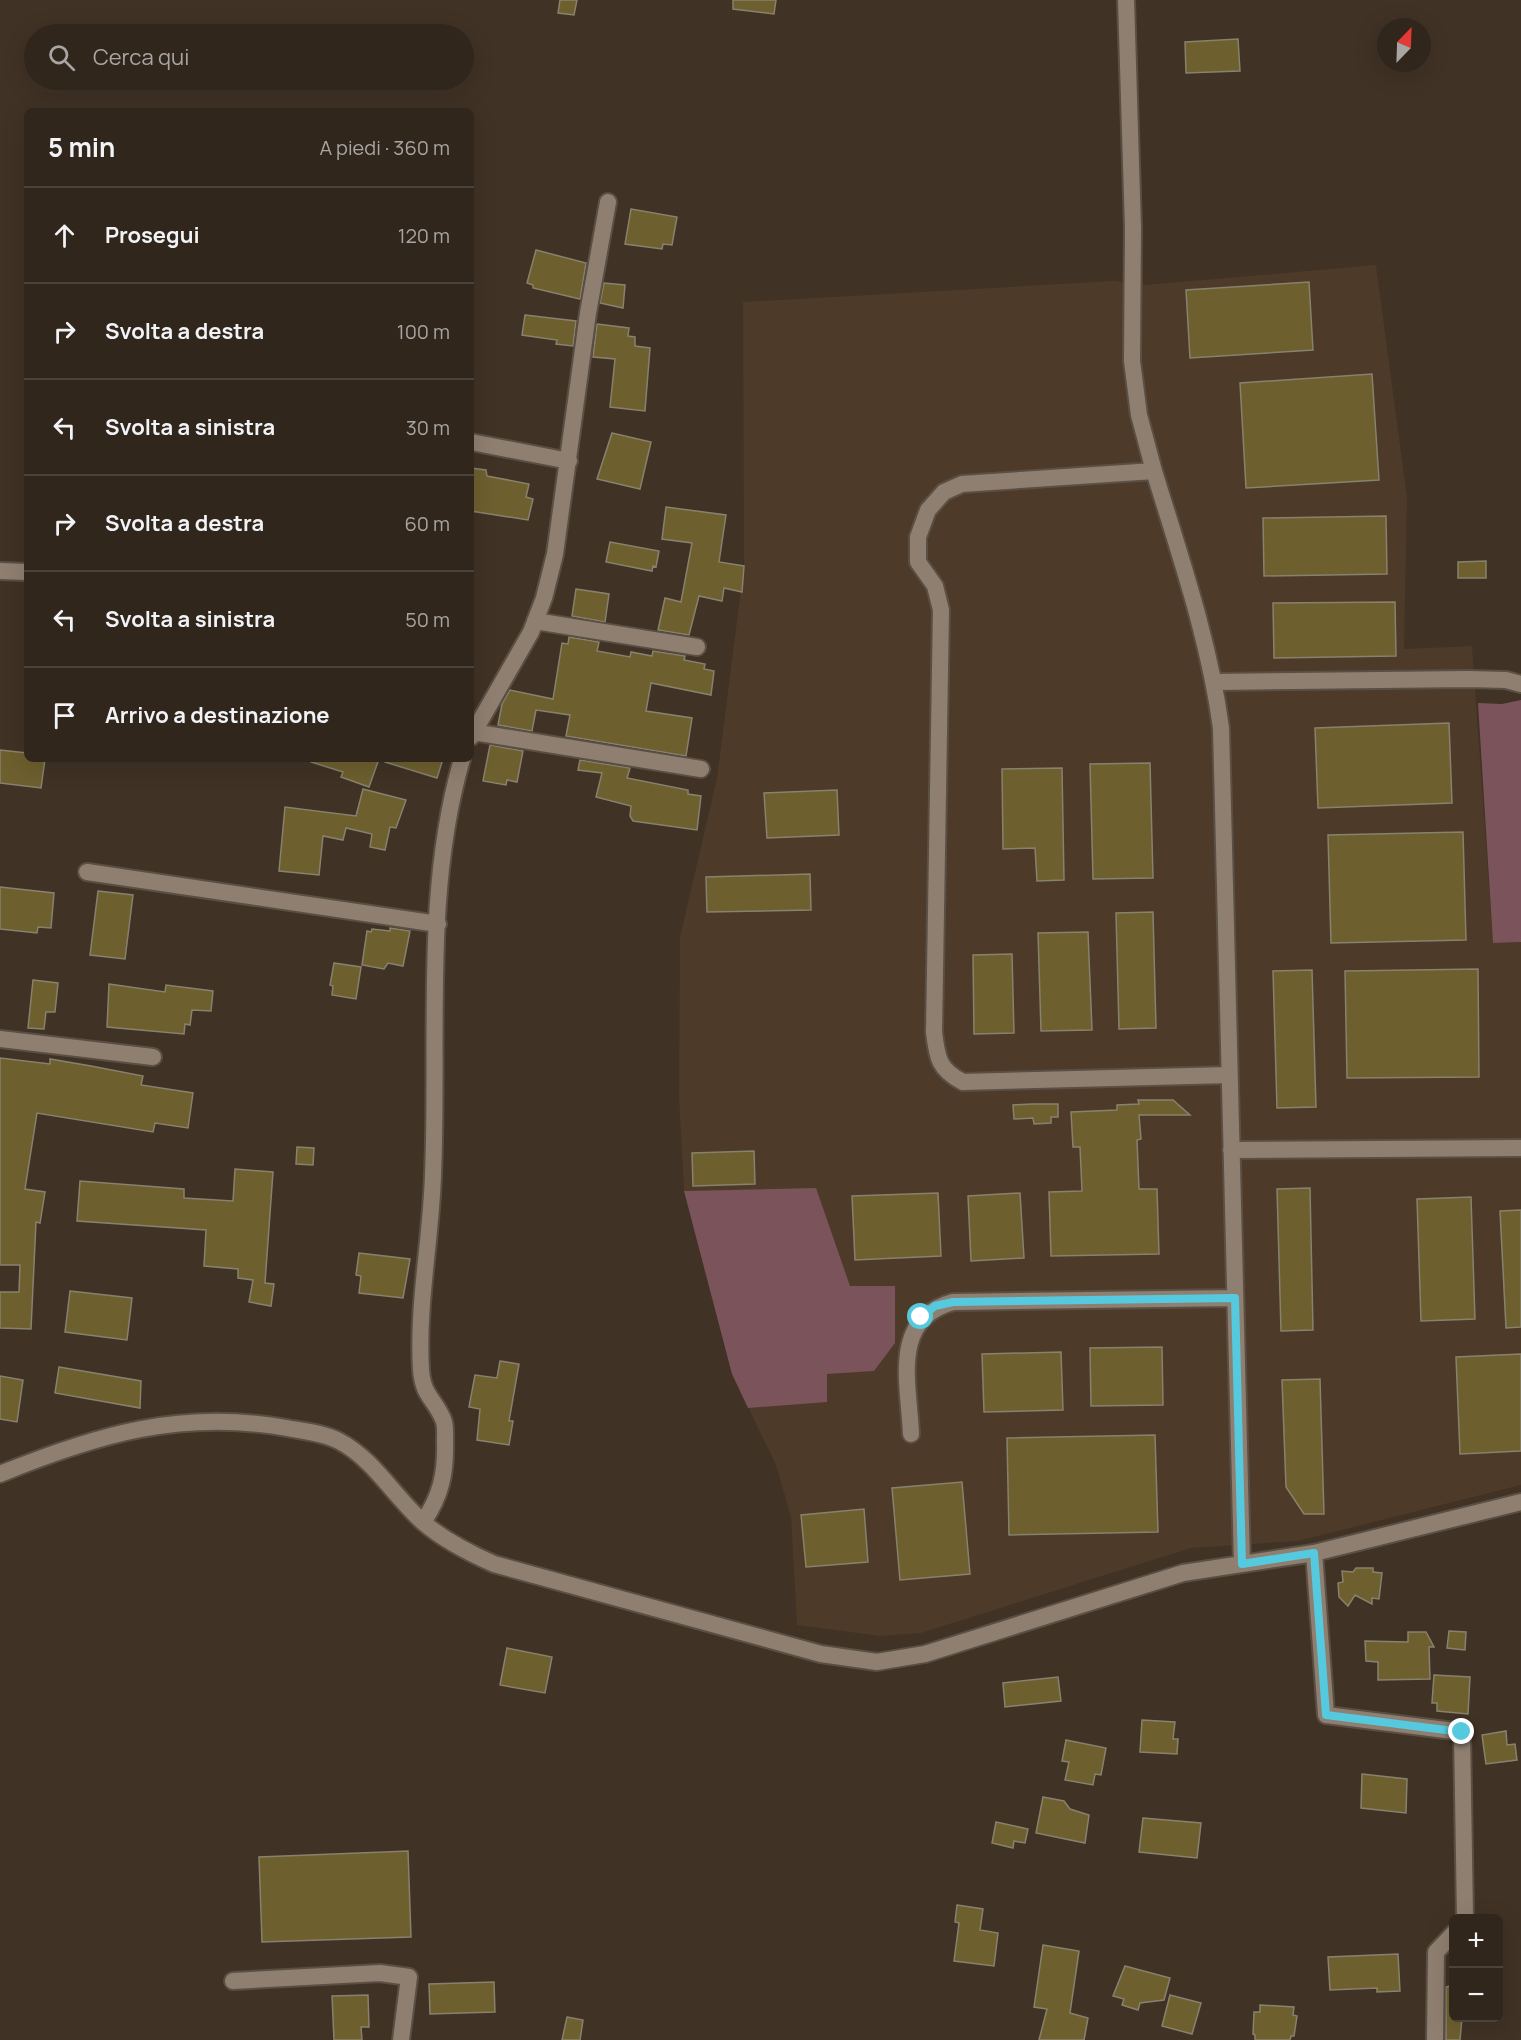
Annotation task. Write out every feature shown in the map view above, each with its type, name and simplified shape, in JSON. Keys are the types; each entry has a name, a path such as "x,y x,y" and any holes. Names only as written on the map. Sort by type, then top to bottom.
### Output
{"street":[{"path":"1126,0 1133,228 1132,361 1139,415 1201,625 1215,682 1221,728 1242,1564"},
{"path":"474,730 535,621 555,554 588,313 608,202"},
{"path":"474,443 569,461"},
{"path":"1154,471 962,484 944,492 928,510 918,537 918,562 935,586 941,610 934,1032 937,1053 946,1074 963,1082 1229,1075"},
{"path":"0,571 24,572"},
{"path":"535,621 698,647"},
{"path":"1215,682 1468,679 1506,680 1521,684"},
{"path":"474,734 701,770"},
{"path":"423,1522 436,1504 443,1482 445,1459 444,1420 424,1391 421,1370 425,1270 434,1176 440,865 461,762"},
{"path":"87,872 438,924"},
{"path":"0,1039 153,1057"},
{"path":"1231,1150 1521,1148"},
{"path":"911,1434 907,1356 912,1335 921,1317 935,1306 953,1302 1235,1298"},
{"path":"0,1474 69,1446 144,1427 220,1421 268,1425 314,1433 339,1441 368,1462 423,1522 460,1548 494,1564 821,1654 877,1662 925,1654 1183,1573 1314,1553 1521,1502"},
{"path":"1314,1553 1326,1715 1462,1732 1465,1914"},
{"path":"1435,2040 1436,1952 1449,1938"},
{"path":"233,1981 380,1973 409,1977 401,2040"}],"shaded area":[{"path":"1376,265 1407,498 1404,649 1472,646 1493,943 1521,942 1521,1485 1298,1541 1191,1548 921,1633 880,1636 797,1625 791,1517 776,1465 732,1374 684,1191 679,1096 680,937 717,778 744,566 743,302 1114,281 1144,285"},
{"path":"1521,700 1521,942 1493,943 1478,703 1502,704"},
{"path":"816,1188 850,1286 895,1286 895,1343 874,1371 827,1374 827,1402 748,1408 732,1374 684,1191"}],"building":[{"path":"560,0 577,0 574,15 558,13"},
{"path":"733,0 776,0 774,14 733,9"},
{"path":"1238,39 1240,71 1186,73 1185,42"},
{"path":"631,209 677,217 672,245 663,244 662,249 625,244"},
{"path":"536,250 586,263 580,299 533,288 533,285 527,283"},
{"path":"1309,282 1313,350 1190,358 1186,290"},
{"path":"604,283 625,285 623,308 600,303"},
{"path":"525,315 576,321 573,346 556,344 557,340 522,335"},
{"path":"597,324 629,328 628,336 635,337 635,346 650,348 645,411 610,407 615,359 593,357"},
{"path":"1372,374 1379,480 1246,488 1240,383"},
{"path":"612,433 651,442 640,489 597,479"},
{"path":"474,468 486,470 487,476 529,484 526,497 533,499 528,520 474,511"},
{"path":"666,507 726,515 719,562 744,566 742,592 724,588 722,601 699,596 689,635 658,630 665,598 681,602 692,543 662,539"},
{"path":"1386,516 1387,574 1264,576 1263,518"},
{"path":"610,542 659,551 656,567 653,566 652,571 606,562"},
{"path":"1486,561 1486,578 1458,578 1458,562"},
{"path":"576,589 609,594 605,622 572,616"},
{"path":"1395,602 1396,656 1274,658 1273,603"},
{"path":"569,637 599,642 597,651 630,657 631,652 652,656 653,651 685,656 684,660 705,664 704,669 714,671 711,695 651,683 646,711 692,718 686,756 566,736 570,715 536,710 532,731 498,725 502,704 510,690 553,699 562,643 568,644"},
{"path":"1449,723 1452,803 1318,808 1315,728"},
{"path":"490,745 523,751 517,782 507,780 506,785 483,781"},
{"path":"0,750 24,753 24,762 45,762 41,788 0,783"},
{"path":"580,760 630,768 627,778 688,790 688,794 701,796 697,830 633,821 630,816 631,806 596,797 602,773 578,770"},
{"path":"311,762 378,762 369,787 341,777 343,772"},
{"path":"385,762 442,762 437,778"},
{"path":"1150,763 1153,878 1093,879 1090,764"},
{"path":"1062,768 1064,880 1037,881 1035,848 1003,849 1002,769"},
{"path":"363,789 406,800 396,828 390,827 385,850 370,847 372,834 346,828 343,840 323,836 319,875 279,871 285,807 356,816"},
{"path":"837,790 839,835 767,838 764,793"},
{"path":"1463,832 1466,940 1331,943 1328,835"},
{"path":"810,874 811,910 707,912 706,877"},
{"path":"0,887 54,893 51,928 38,927 37,933 0,929"},
{"path":"98,891 133,895 125,959 90,955"},
{"path":"1153,912 1156,1028 1119,1029 1116,913"},
{"path":"390,928 410,931 403,966 388,963 384,969 362,965 367,931 371,932 372,929 390,931"},
{"path":"1088,932 1092,1030 1041,1031 1038,933"},
{"path":"1012,954 1014,1033 974,1034 973,955"},
{"path":"334,963 361,967 356,999 332,995 333,986 330,985"},
{"path":"1478,969 1479,1077 1347,1078 1345,971"},
{"path":"1312,970 1316,1107 1277,1108 1273,971"},
{"path":"33,980 58,983 55,1012 46,1012 44,1029 28,1028"},
{"path":"109,984 165,992 166,985 213,991 211,1011 192,1010 190,1025 185,1024 184,1034 107,1027"},
{"path":"0,1058 50,1064 50,1059 91,1066 143,1076 141,1085 193,1093 188,1128 155,1123 153,1132 37,1113 25,1189 45,1192 40,1223 36,1222 31,1329 0,1328 0,1292 19,1292 20,1265 0,1265"},
{"path":"1138,1100 1173,1100 1190,1115 1139,1115 1141,1139 1137,1140 1139,1189 1157,1189 1159,1254 1051,1256 1049,1192 1082,1191 1080,1147 1073,1147 1071,1112 1117,1110 1117,1105 1139,1104"},
{"path":"1058,1104 1058,1117 1051,1117 1051,1123 1034,1124 1033,1118 1014,1119 1013,1105"},
{"path":"297,1147 314,1148 313,1165 296,1164"},
{"path":"754,1151 755,1184 693,1186 692,1153"},
{"path":"235,1169 273,1172 265,1283 274,1284 271,1306 249,1302 253,1280 238,1278 238,1269 204,1266 206,1230 77,1221 80,1181 184,1189 184,1198 233,1201"},
{"path":"1310,1188 1313,1330 1281,1331 1277,1189"},
{"path":"938,1193 941,1256 855,1260 852,1196"},
{"path":"1020,1193 1024,1258 971,1261 968,1196"},
{"path":"1471,1197 1475,1319 1421,1321 1417,1199"},
{"path":"1521,1210 1521,1327 1506,1328 1500,1211"},
{"path":"359,1253 410,1259 403,1298 359,1293 361,1276 356,1275"},
{"path":"70,1291 132,1298 127,1340 65,1332"},
{"path":"1162,1347 1163,1405 1091,1406 1090,1348"},
{"path":"1061,1352 1063,1410 984,1412 982,1354"},
{"path":"1521,1354 1521,1451 1460,1454 1456,1357"},
{"path":"500,1361 519,1364 509,1421 513,1421 509,1445 477,1440 480,1409 469,1407 475,1375 497,1378"},
{"path":"59,1367 141,1381 140,1408 55,1393"},
{"path":"0,1376 23,1380 17,1422 0,1419"},
{"path":"1320,1379 1324,1514 1304,1514 1286,1487 1282,1380"},
{"path":"1155,1435 1158,1532 1009,1535 1007,1438"},
{"path":"962,1482 970,1574 900,1580 892,1488"},
{"path":"864,1509 868,1562 806,1567 801,1515"},
{"path":"1356,1568 1373,1568 1373,1572 1382,1573 1379,1599 1372,1598 1372,1604 1355,1595 1348,1606 1339,1597 1338,1583 1343,1582 1342,1571 1353,1572"},
{"path":"1449,1631 1466,1632 1465,1650 1447,1648"},
{"path":"1408,1632 1426,1632 1434,1647 1429,1647 1430,1679 1378,1680 1378,1662 1366,1661 1365,1641 1408,1642"},
{"path":"507,1648 552,1657 545,1693 500,1685"},
{"path":"1434,1675 1470,1677 1468,1714 1437,1711 1437,1703 1432,1703"},
{"path":"1058,1677 1061,1701 1005,1707 1003,1683"},
{"path":"1142,1720 1175,1722 1173,1739 1178,1739 1177,1754 1140,1752"},
{"path":"1506,1731 1507,1745 1515,1744 1517,1760 1486,1764 1482,1735"},
{"path":"1066,1740 1106,1748 1101,1775 1095,1774 1093,1785 1065,1780 1069,1762 1062,1761"},
{"path":"1362,1774 1407,1779 1406,1813 1361,1808"},
{"path":"1043,1797 1064,1801 1070,1809 1089,1815 1085,1843 1036,1833"},
{"path":"1143,1818 1201,1823 1197,1858 1139,1852"},
{"path":"996,1822 1028,1829 1025,1843 1014,1841 1013,1848 992,1843"},
{"path":"408,1851 411,1937 262,1942 259,1857"},
{"path":"957,1905 983,1909 980,1930 998,1933 994,1966 954,1961 959,1923 955,1922"},
{"path":"1043,1945 1079,1951 1070,2013 1088,2018 1084,2040 1039,2040 1047,2009 1034,2007"},
{"path":"1398,1954 1400,1991 1377,1992 1377,1988 1330,1990 1328,1957"},
{"path":"1125,1966 1170,1978 1164,2000 1140,2003 1138,2010 1122,2005 1124,1999 1113,1996"},
{"path":"494,1982 495,2012 430,2014 429,1984"},
{"path":"1449,1986 1449,2022 1462,2022 1460,2040 1446,2040 1446,1987"},
{"path":"368,1995 369,2027 361,2027 362,2040 334,2040 332,1996"},
{"path":"1170,1995 1201,2003 1192,2034 1162,2026"},
{"path":"1260,2005 1294,2007 1293,2015 1297,2016 1294,2036 1291,2036 1290,2040 1255,2040 1254,2012 1260,2012"},
{"path":"567,2017 583,2020 580,2040 562,2040"}],"route":[{"path":"921,1317 935,1306 953,1302 1235,1298 1242,1564 1314,1553 1326,1715 1462,1732"}]}
